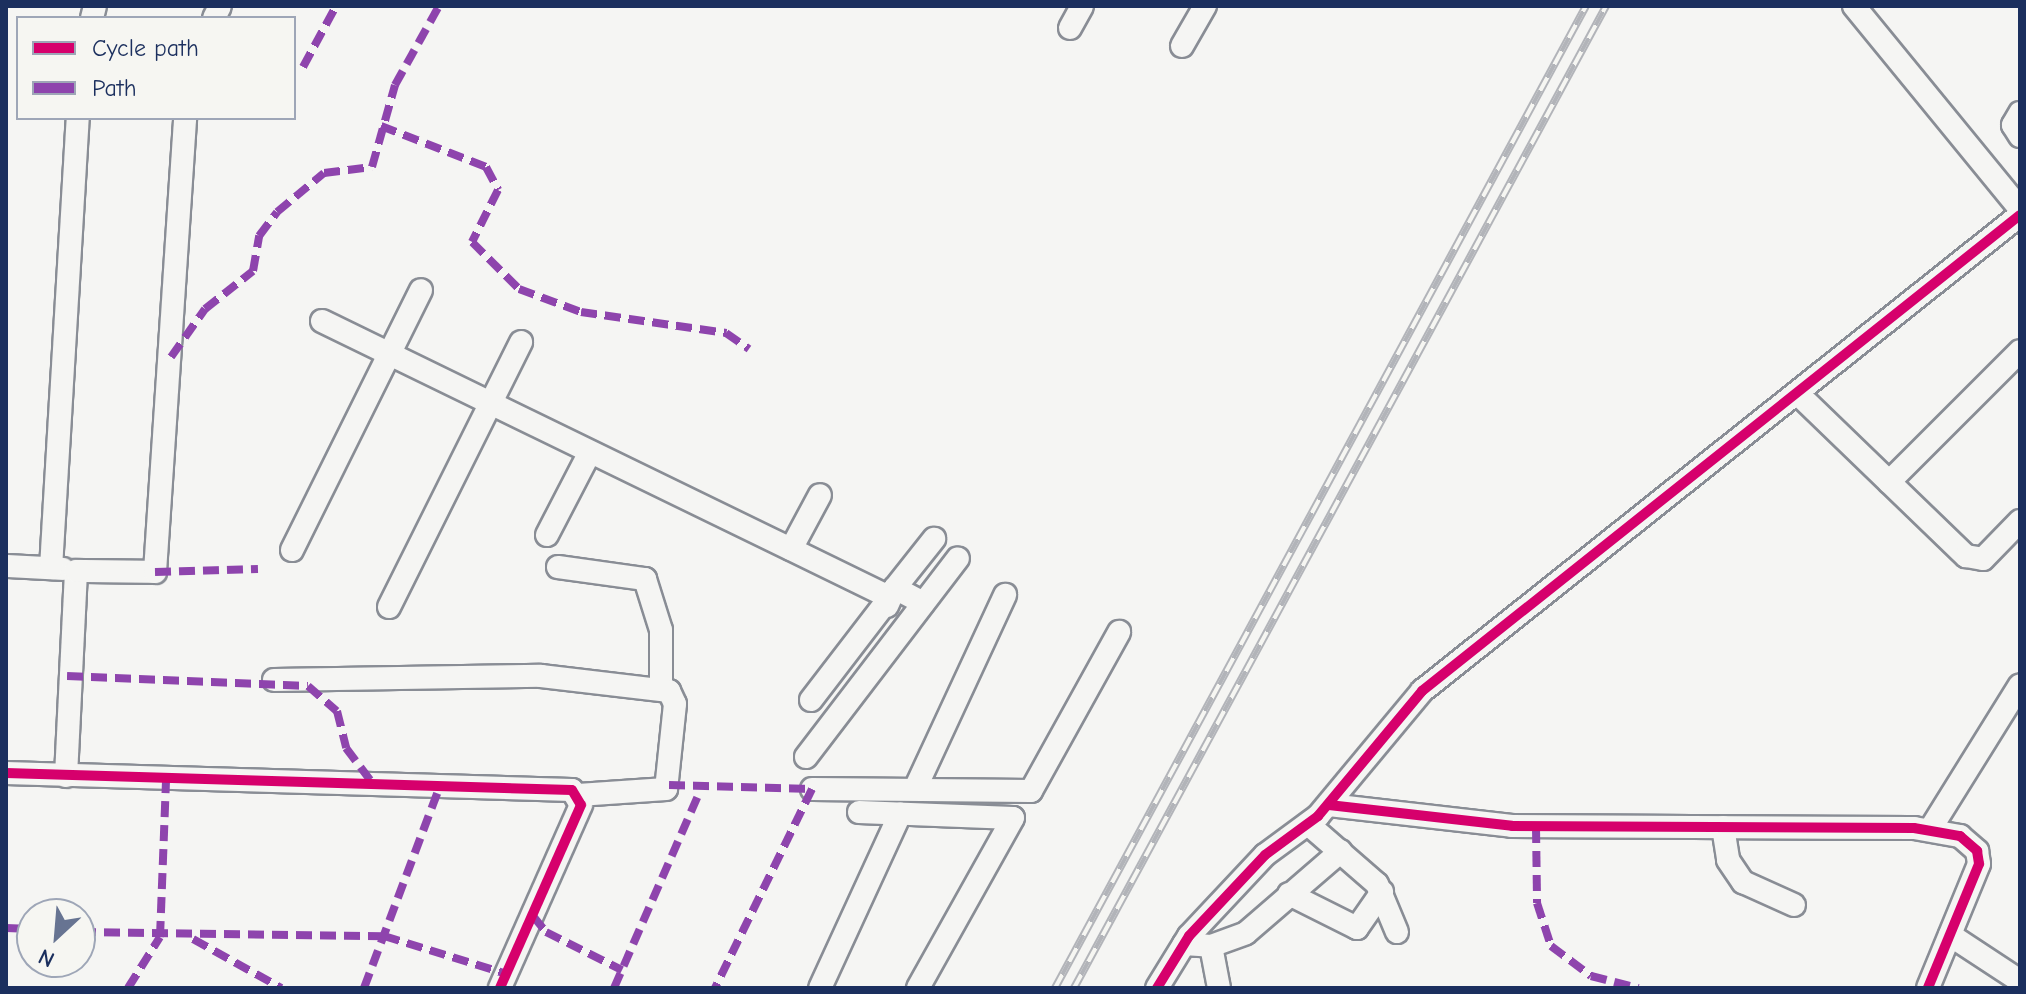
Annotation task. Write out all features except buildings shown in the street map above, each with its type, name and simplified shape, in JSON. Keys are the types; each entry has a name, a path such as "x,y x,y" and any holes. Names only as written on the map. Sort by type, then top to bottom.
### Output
{"street":[{"path":"1070,28 1082,6"},
{"path":"1182,46 1205,6"},
{"path":"1854,6 2015,216 2020,243"},
{"path":"2020,113 2013,125 2020,136"},
{"path":"51,568 78,120"},
{"path":"6,566 155,572 185,120"},
{"path":"1157,988 1184,944 1243,876 1329,805 1422,691 2015,216"},
{"path":"292,550 421,290"},
{"path":"322,321 889,595 923,603"},
{"path":"389,607 521,342"},
{"path":"1889,482 2020,351"},
{"path":"1797,393 1974,559 1993,552 2020,521"},
{"path":"547,535 590,452"},
{"path":"791,549 820,495"},
{"path":"811,700 934,539"},
{"path":"806,757 958,558"},
{"path":"6,773 564,787 578,795 666,789 675,704 661,685 661,630 645,579 558,567"},
{"path":"66,776 76,571"},
{"path":"889,595 887,611 906,626"},
{"path":"916,787 1005,595"},
{"path":"812,789 916,787 1031,791 1119,632"},
{"path":"274,680 541,676 661,685"},
{"path":"1931,828 2020,685"},
{"path":"500,988 581,805 578,795"},
{"path":"1329,805 1512,826 1931,828 1977,851 1976,877 1928,988"},
{"path":"859,812 1013,818 918,988"},
{"path":"820,988 900,814"},
{"path":"1308,824 1341,851 1382,892 1397,932"},
{"path":"1723,827 1728,860 1743,882 1794,905"},
{"path":"1184,944 1211,946 1246,933 1341,851"},
{"path":"1289,894 1357,928 1382,892"},
{"path":"1950,935 2020,981"},
{"path":"1211,946 1219,988"}],"railway":[{"path":"1055,988 1586,6"},
{"path":"1074,988 1606,6"}],"marked path":[{"path":"303,67 336,6"},
{"path":"171,357 205,309 253,271 259,236 277,212 324,173 372,167 395,85 439,6"},
{"path":"381,126 486,167 498,190 472,242 519,289 581,312 726,333 749,349"},
{"path":"155,572 258,569"},
{"path":"67,676 308,686 337,711 346,748 370,780"},
{"path":"128,988 160,937 166,779"},
{"path":"364,988 441,783"},
{"path":"669,785 812,789 715,988"},
{"path":"614,988 700,791"},
{"path":"1536,827 1537,903 1551,946 1591,976 1638,988"},
{"path":"533,916 546,932 622,970"},
{"path":"6,928 16,928"},
{"path":"96,932 384,936 507,974"},
{"path":"193,939 281,988"}],"cycle path":[{"path":"1157,988 1189,936 1265,855 1318,816 1422,691 2020,215"},
{"path":"6,773 572,790 581,805 500,988"},
{"path":"1329,805 1512,826 1914,828 1960,836 1977,851 1979,864 1928,988"}]}
